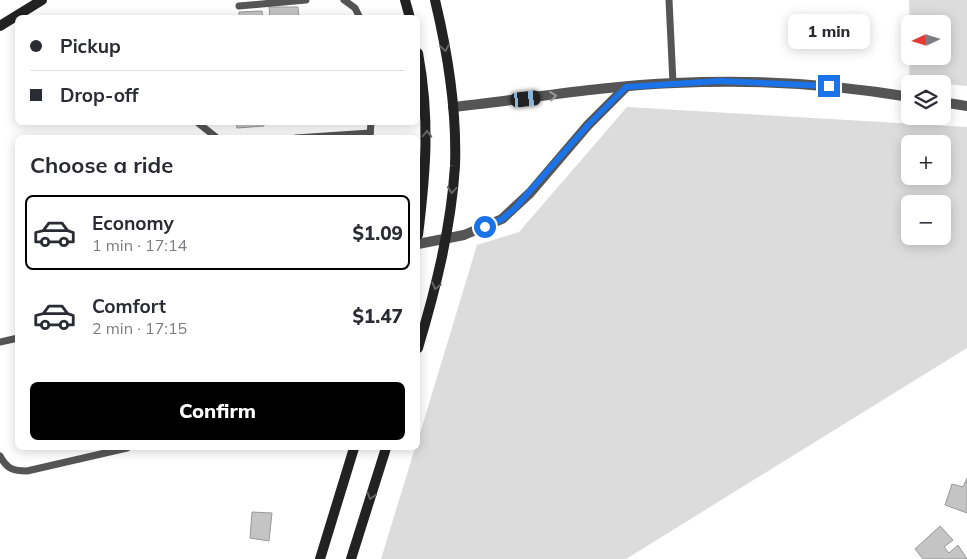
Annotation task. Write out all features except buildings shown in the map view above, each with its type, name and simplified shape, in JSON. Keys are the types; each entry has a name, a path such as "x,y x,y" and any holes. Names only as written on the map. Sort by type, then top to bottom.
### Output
{"main road":[{"path":"18,15 42,0"},
{"path":"405,0 409,15"},
{"path":"420,341 436,288 446,238 455,164 450,74 436,0"},
{"path":"0,26 15,17"},
{"path":"420,68 427,121 425,176 420,218"},
{"path":"320,559 353,450"},
{"path":"351,559 383,450"}],"street":[{"path":"453,107 626,87 720,81 800,84 868,90 901,96"},
{"path":"420,244 464,235 502,219 515,208 588,125 626,87"},
{"path":"951,103 967,106"}],"lane":[{"path":"239,6 306,0"},
{"path":"344,0 355,8 358,15"},
{"path":"669,0 673,83"},
{"path":"201,125 213,135"},
{"path":"0,342 15,339"},
{"path":"0,456 5,465 14,471 27,471 118,450"}],"shaded area":[{"path":"909,0 967,0 967,86 951,85 951,75 909,75 910,65 951,65 951,15 909,15"},
{"path":"627,107 901,123 901,125 967,127 967,348 626,559 381,559 414,450 420,450 420,433 477,245 519,232"}],"route":[{"path":"485,227 502,219 515,208 588,125 626,87 720,81 829,86"}]}
